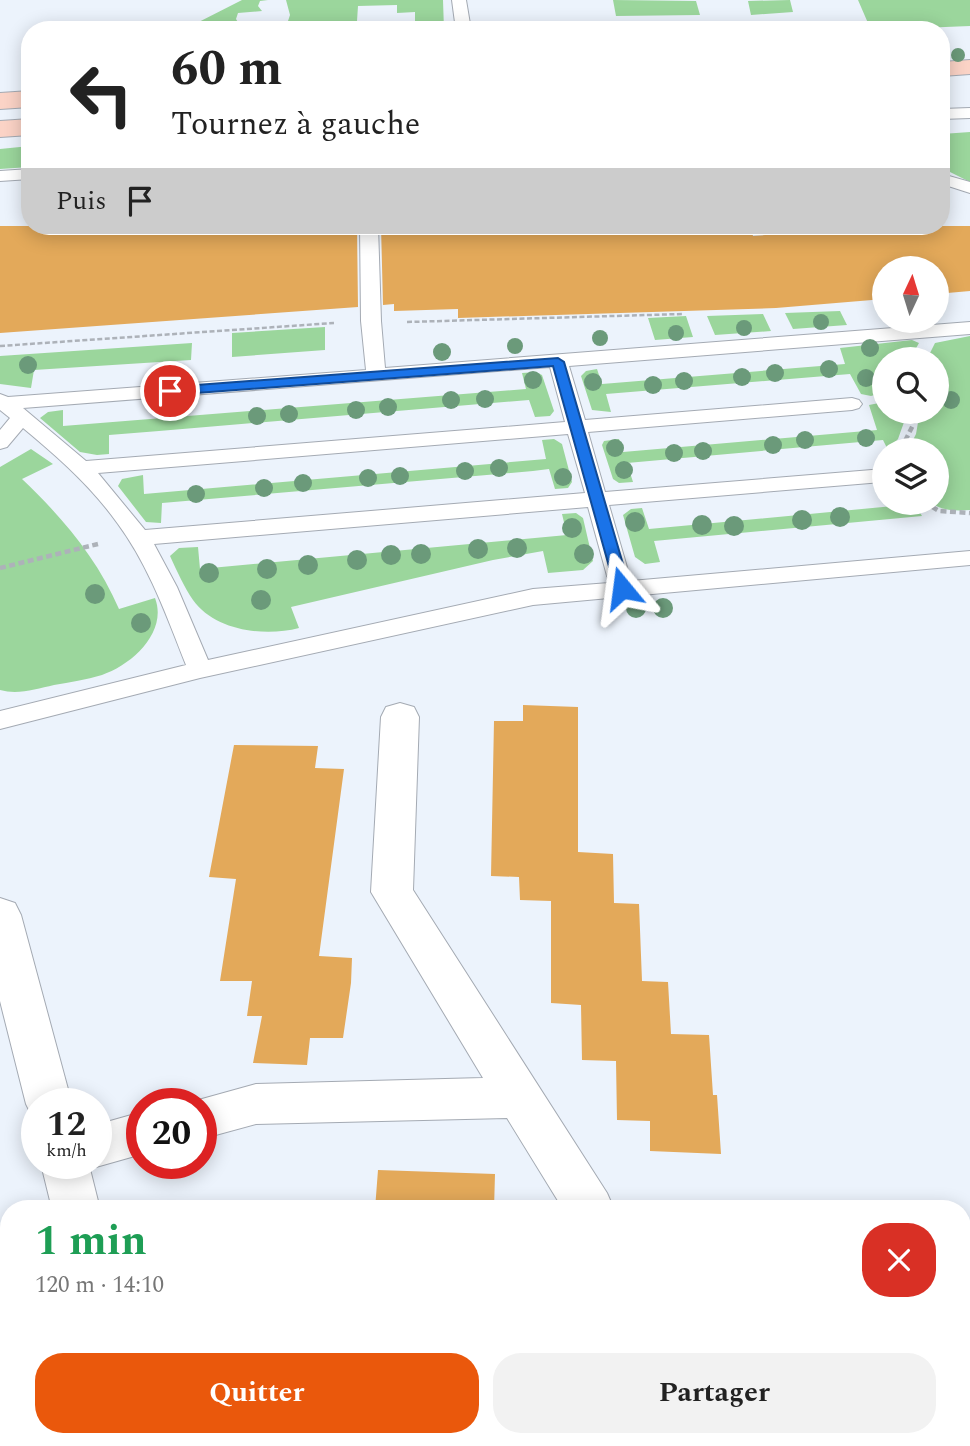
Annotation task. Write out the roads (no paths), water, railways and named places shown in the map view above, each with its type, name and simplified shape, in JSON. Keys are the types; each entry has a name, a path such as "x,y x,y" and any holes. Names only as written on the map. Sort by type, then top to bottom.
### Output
{"street":[{"path":"950,46 970,45"},
{"path":"950,68 970,67"},
{"path":"0,101 21,100"},
{"path":"0,112 21,110"},
{"path":"0,129 21,128"},
{"path":"400,717 393,892 584,1200"},
{"path":"0,915 46,1088"},
{"path":"217,1114 256,1104 519,1097"},
{"path":"69,1179 74,1200"}],"lane":[{"path":"459,0 462,21"},
{"path":"950,114 970,113"},
{"path":"0,176 21,174"},
{"path":"950,182 970,188"},
{"path":"369,235 371,321 376,375"},
{"path":"9,407 970,328"},
{"path":"558,362 622,588"},
{"path":"79,468 852,404"},
{"path":"0,443 9,407"},
{"path":"9,407 79,468 109,499 137,535 174,604 200,670"},
{"path":"137,535 872,476"},
{"path":"0,720 200,670 533,597 970,558"}]}
